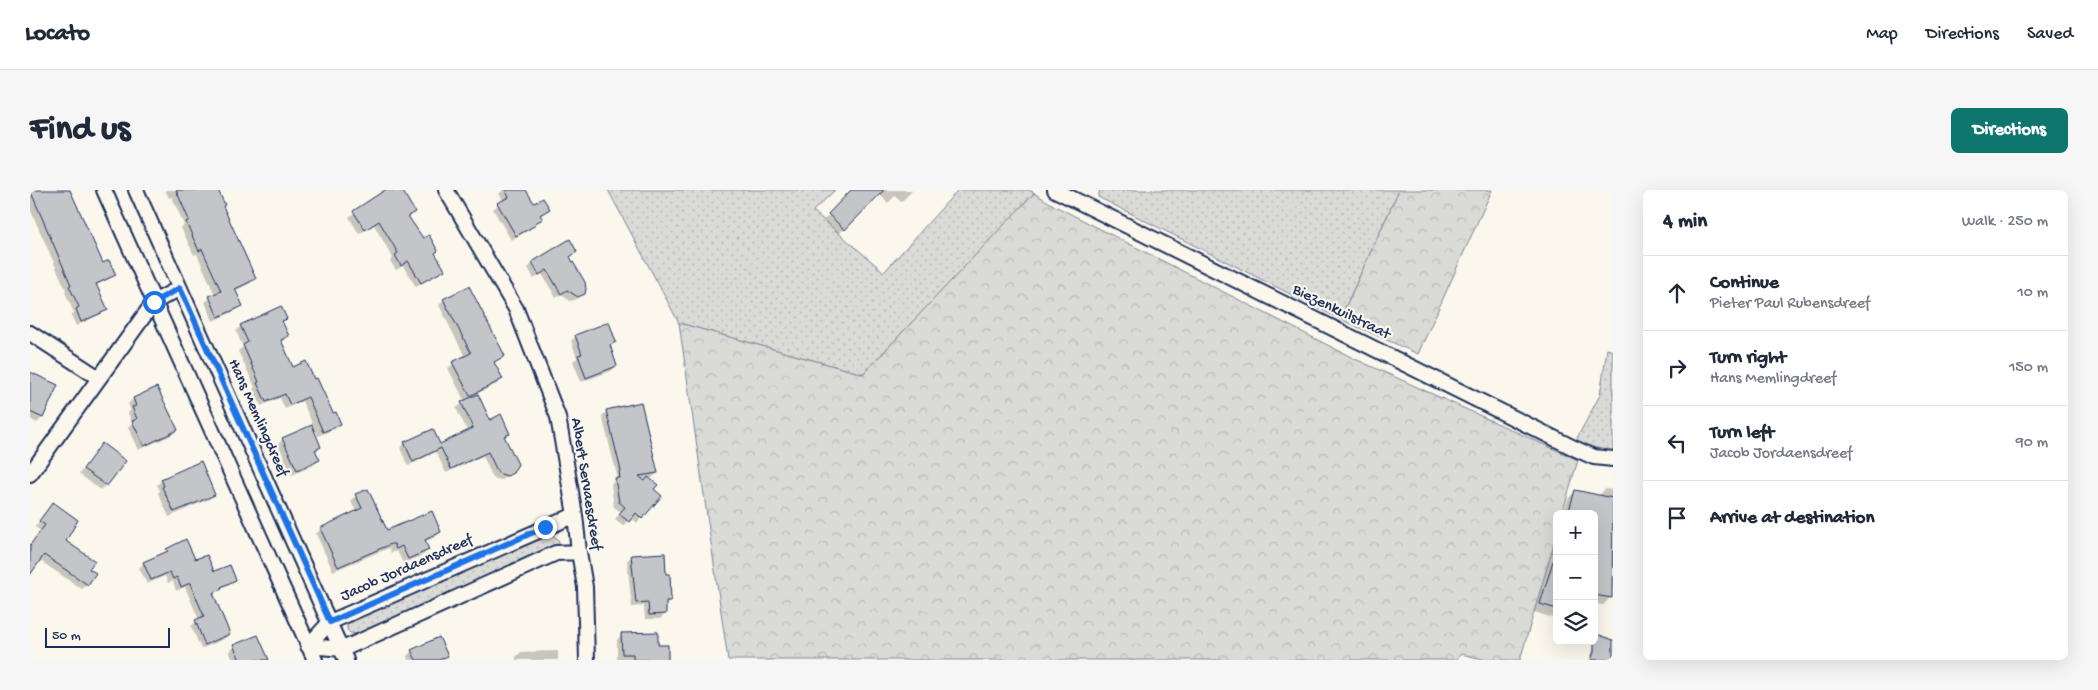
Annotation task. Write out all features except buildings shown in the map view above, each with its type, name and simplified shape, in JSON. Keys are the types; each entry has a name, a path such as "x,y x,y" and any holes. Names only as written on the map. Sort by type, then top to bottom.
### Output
{"street":[{"path":"104,190 315,660"},
{"name":"Hans Memlingdreef","path":"136,190 344,655"},
{"name":"Albert Servaesdreef","path":"446,190 516,309 558,417 585,587 588,660"},
{"name":"Biezenkuilstraat","path":"1055,190 1576,449 1594,457 1613,459"},
{"path":"30,474 154,302 180,288"},
{"path":"30,333 99,378"},
{"name":"Jacob Jordaensdreef","path":"308,646 330,622 575,515"},
{"path":"308,646 344,655 556,553 578,552"}],"green space":[{"path":"608,190 835,190 813,211 884,272 958,190 1029,190 1035,193 863,374 679,323"},
{"path":"1100,190 1399,190 1340,319 1098,197"},
{"path":"1399,190 1492,190 1418,354 1340,319"},
{"path":"1034,193 1055,206 1353,358 1578,460 1563,510 1553,510 1553,547 1520,660 1487,660 1461,654 1456,660 728,660 679,323 863,374"},
{"path":"1607,349 1613,351 1613,450 1603,451 1576,440 1600,395"},
{"path":"550,532 559,541 555,548 360,635 350,633 347,630 350,620"}],"route":[{"path":"154,302 180,288 330,622 545,527"}]}
